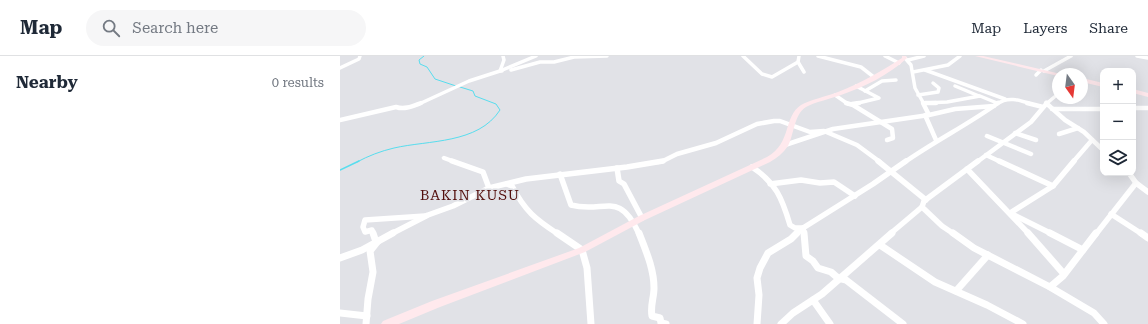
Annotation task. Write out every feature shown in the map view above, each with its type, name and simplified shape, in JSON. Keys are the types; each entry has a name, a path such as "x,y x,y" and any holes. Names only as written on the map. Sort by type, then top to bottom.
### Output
{"street":[{"path":"340,68 359,59 360,56"},
{"path":"500,71 504,60 503,56"},
{"path":"340,120 396,107 401,109 411,107 469,81 500,71 536,56"},
{"path":"500,71 540,62 554,62 574,57 607,56"},
{"path":"743,56 762,74 772,77 782,73 787,68 798,62"},
{"path":"799,56 798,62 804,72"},
{"path":"818,56 861,67 875,78"},
{"path":"885,56 904,59 924,56"},
{"path":"913,72 948,65 960,56"},
{"path":"977,56 1052,72"},
{"path":"983,56 1052,72"},
{"path":"1036,75 1071,56"},
{"path":"1137,56 1148,58"},
{"path":"785,145 791,126 799,110 803,106 835,95 875,78 904,59"},
{"path":"904,59 912,66 918,95 925,103 927,115 936,140"},
{"path":"925,70 1005,99 1016,99 1044,105 1078,128 1100,147"},
{"path":"864,91 882,82 896,80"},
{"path":"1088,80 1100,83"},
{"path":"918,95 938,92 939,88 933,83"},
{"path":"852,104 879,98 856,86"},
{"path":"955,86 996,104"},
{"path":"1136,91 1148,94"},
{"path":"835,95 892,129 893,138 887,140"},
{"path":"925,103 951,101 980,96"},
{"path":"757,324 759,295 757,278 760,268 768,253 791,239 803,228 855,196 936,140 1005,99"},
{"path":"781,324 793,313 822,294 838,278 880,245 922,208 926,200 1031,122 1044,105 1052,99"},
{"path":"951,101 961,108"},
{"path":"340,263 343,258 428,215 453,206 474,194 489,188 526,179 663,161 677,154 716,143 757,124 766,122 780,121 810,132 824,131 880,121 927,115 961,108 996,104"},
{"path":"1136,108 1148,108"},
{"path":"1052,109 1100,109"},
{"path":"1060,134 1078,128"},
{"path":"387,324 436,304 582,250 642,218 725,181 773,156 785,145 824,131 857,145 892,171 926,200"},
{"path":"1016,133 1036,140"},
{"path":"987,136 1031,154"},
{"path":"1010,213 1053,186 1092,140"},
{"path":"986,155 1053,186"},
{"path":"444,158 483,172 489,188"},
{"path":"752,167 766,176 770,184 783,200 790,225 795,228 803,228"},
{"path":"617,168 619,181 624,184 642,218"},
{"path":"967,169 1010,213 1064,274"},
{"path":"560,174 571,205 576,207 605,204 625,211 634,222 651,263 654,288 650,307 652,316 660,318 661,323 666,324"},
{"path":"1131,176 1136,183 1148,192"},
{"path":"770,184 801,180 834,182 855,196"},
{"path":"1050,287 1064,274 1136,183"},
{"path":"508,184 512,186 522,204 541,223 582,250 587,268 591,324"},
{"path":"922,208 942,226 988,255 1050,287 1094,313 1104,324"},
{"path":"1010,213 1031,222 1083,250"},
{"path":"1111,214 1148,238"},
{"path":"378,241 375,239 372,230 365,232 363,227 365,220 428,215"},
{"path":"803,228 806,256 814,261 818,268 831,272 838,278 846,280 903,324"},
{"path":"340,313 366,320 373,272 370,251 378,241"},
{"path":"880,245 935,282 987,304 1023,324"},
{"path":"956,291 988,255"},
{"path":"812,300 830,324"}],"waterway":[{"path":"424,56 419,60 420,64 427,67 435,79 456,86"},
{"path":"357,162 394,148 452,139 466,135 491,121 500,110 496,104 475,96 473,91 460,87"},
{"path":"340,170 359,161"}],"district":[{"name":"BAKIN KUSU","path":"470,195"}]}
